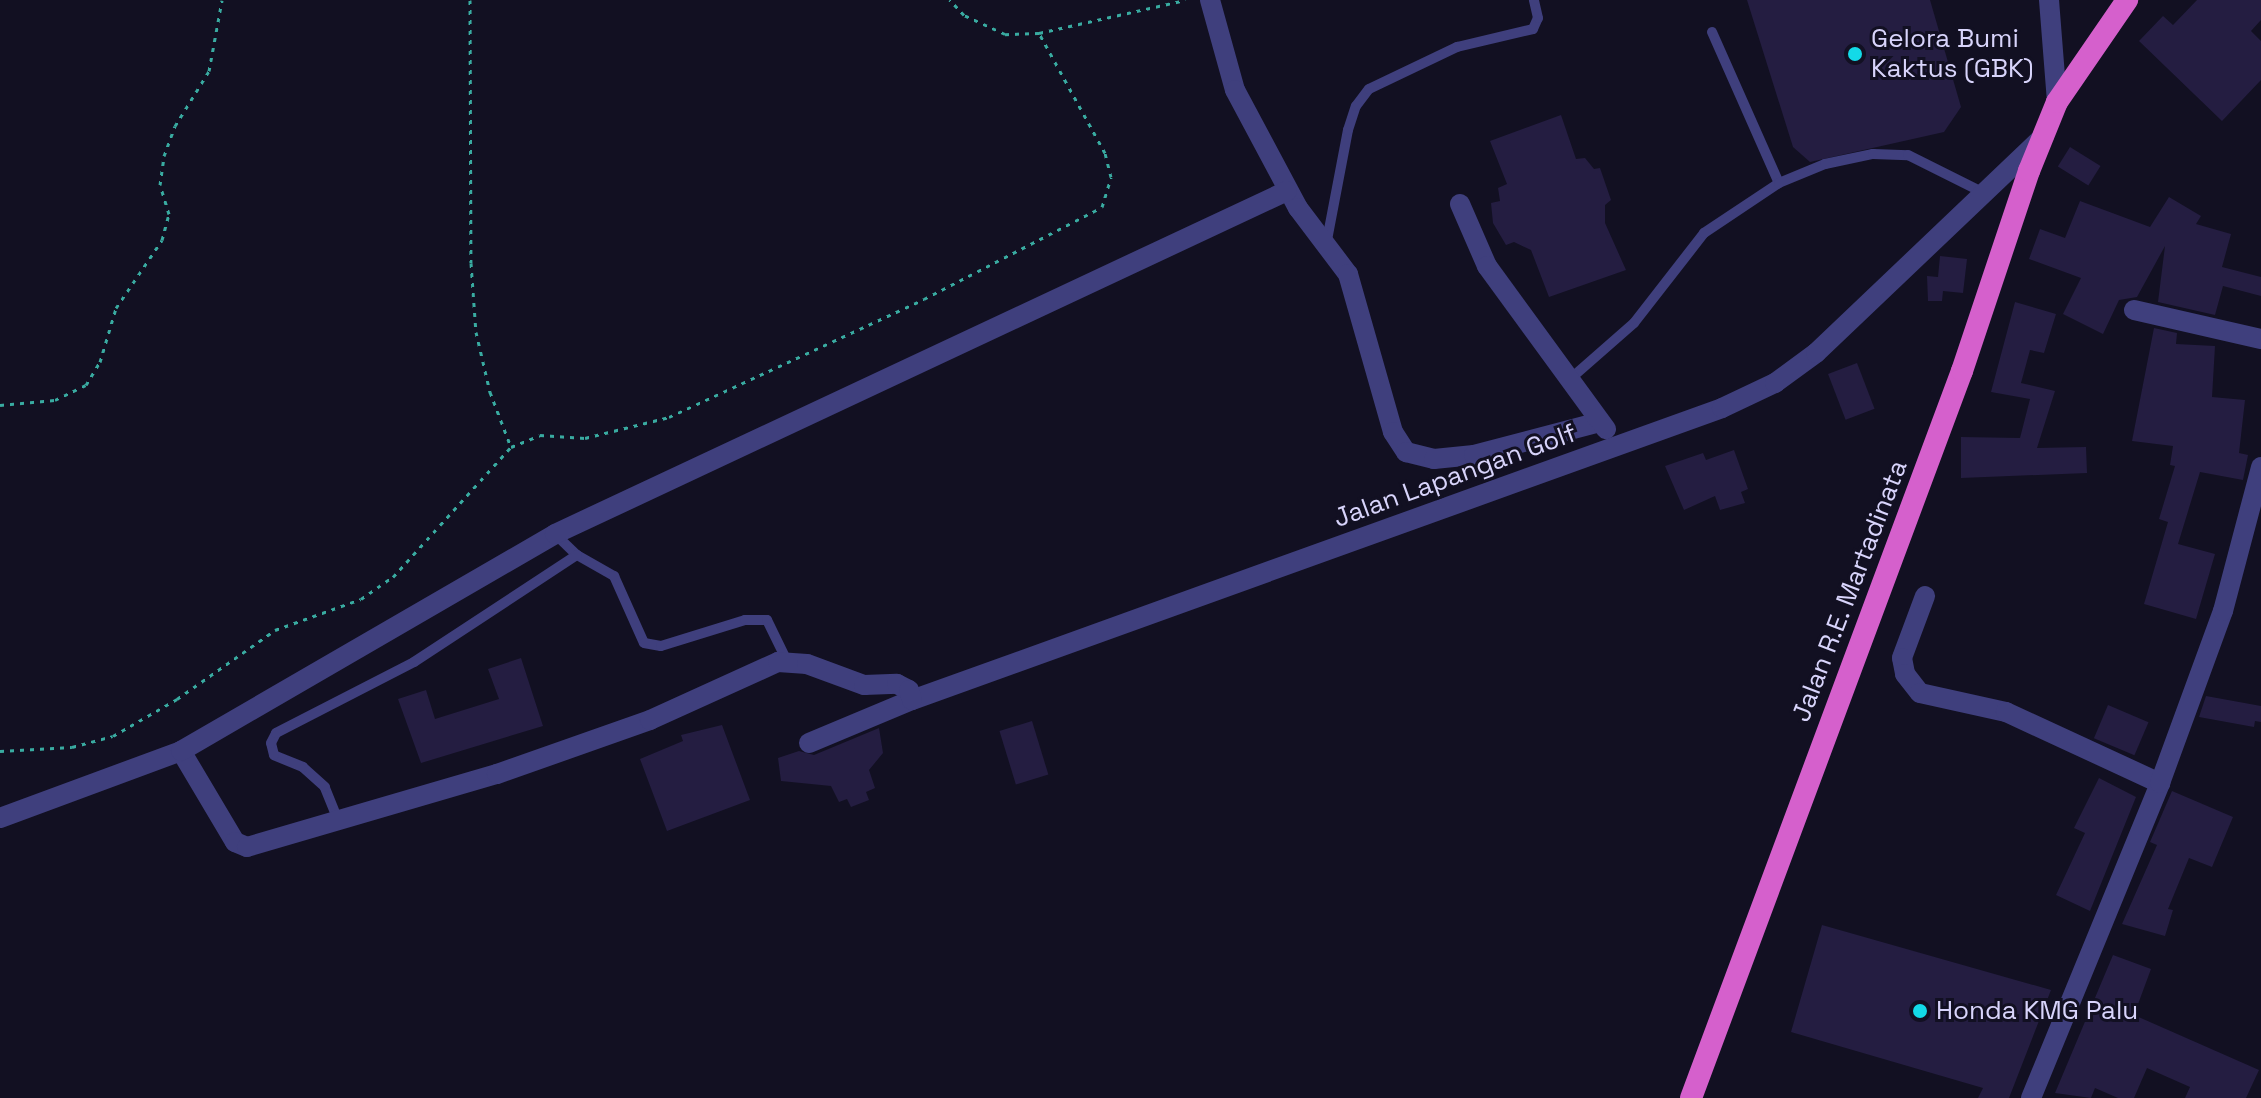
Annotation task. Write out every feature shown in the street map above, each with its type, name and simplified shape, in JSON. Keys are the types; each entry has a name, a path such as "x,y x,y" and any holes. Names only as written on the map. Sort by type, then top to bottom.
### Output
{"highway":[{"name":"Jalan R.E. Martadinata","path":"1691,1098 1962,371 2057,102 2127,0"}],"street":[{"path":"1210,0 1235,90 1287,191 1327,240 1348,274 1393,432 1406,452 1434,459 1474,455 1600,422"},
{"path":"2049,0 2057,102"},
{"name":"Jalan Lapangan Golf","path":"809,743 912,700 1722,408 1775,383 1816,353 1980,191 2044,136"},
{"path":"0,818 181,751 555,534 1287,191"},
{"path":"1460,204 1487,266 1618,445"},
{"path":"2134,310 2261,339"},
{"path":"2031,1098 2160,783 2223,611 2261,467"},
{"path":"1925,596 1902,658 1905,674 1920,693 2006,712 2160,783"},
{"path":"181,751 240,845 338,820 510,769 650,720 769,665 807,664 864,685 897,684 909,690 912,700"}],"lane":[{"path":"1327,240 1348,130 1356,106 1369,89 1457,47 1533,29 1538,18 1534,0"},
{"path":"1712,32 1779,183"},
{"path":"1569,380 1634,323 1704,233 1779,183 1825,164 1873,154 1908,155 1980,191"},
{"path":"555,534 577,555 614,576 644,643 661,646 745,620 767,620 788,663"},
{"path":"338,820 325,787 303,767 274,755 271,743 276,733 414,662 577,555"}],"path":[{"path":"0,405 55,400 86,385 100,362 116,308 162,240 169,214 160,185 164,156 175,126 209,71 222,0"},
{"path":"470,0 471,263 476,332 490,392 511,447"},
{"path":"950,0 964,15 1005,34 1039,33 1185,0"},
{"path":"0,751 72,747 113,736 177,699 275,630 361,599 393,577 511,447 540,435 585,438 669,417 924,299 1102,207 1110,190 1105,153 1039,33"}],"building":[{"name":"Gelora Bumi Kaktus (GBK)","path":"1747,0 1930,0 1961,107 1944,132 1810,162 1793,147"},
{"path":"2197,0 2261,0 2261,20 2251,31 2261,41 2261,80 2222,121 2139,41 2163,16 2173,25"},
{"path":"1561,115 1576,159 1585,158 1594,169 1600,168 1611,200 1605,205 1605,223 1626,270 1549,297 1531,250 1514,242 1506,245 1493,223 1491,203 1500,201 1498,188 1507,184 1490,141"},
{"path":"2070,147 2101,166 2088,186 2058,167"},
{"path":"2169,197 2201,216 2196,224 2231,234 2222,267 2261,277 2261,296 2223,286 2215,315 2158,302 2165,246 2137,297 2119,300 2103,334 2063,314 2081,278 2029,259 2040,229 2065,238 2080,201 2150,227"},
{"path":"1940,256 1967,259 1963,293 1943,291 1942,301 1928,301 1927,276 1938,277"},
{"path":"2015,302 2056,314 2044,353 2030,350 2021,383 2055,391 2037,448 2086,447 2087,473 1961,478 1961,437 2020,438 2030,399 1991,392"},
{"path":"2154,328 2177,333 2176,344 2215,346 2212,397 2245,400 2239,453 2248,455 2243,480 2200,472 2178,544 2215,554 2196,619 2144,604 2168,522 2159,519 2175,466 2170,465 2173,446 2132,441"},
{"path":"1857,363 1875,409 1846,420 1828,374"},
{"path":"1734,450 1748,489 1741,492 1745,503 1720,510 1715,496 1684,510 1665,466 1703,453 1706,460"},
{"path":"521,658 543,726 421,763 398,699 426,690 435,719 499,699 488,669"},
{"path":"2206,696 2261,706 2261,722 2255,721 2254,727 2199,717"},
{"path":"2108,705 2149,722 2134,755 2094,738"},
{"path":"1032,721 1048,775 1016,784 999,731"},
{"path":"722,725 750,800 667,831 640,759 683,741 681,735"},
{"path":"879,728 883,753 869,770 875,788 866,792 869,800 851,807 847,799 839,802 831,786 781,781 778,758 799,751 814,755"},
{"path":"2099,778 2136,797 2090,911 2056,895 2085,833 2074,828"},
{"path":"2172,791 2233,817 2212,867 2189,858 2168,909 2173,910 2165,936 2122,924 2157,845 2150,842"},
{"name":"Honda KMG Palu","path":"1822,925 2051,990 2009,1098 1978,1098 1983,1088 1791,1032"},
{"path":"2113,955 2151,969 2134,1015 2259,1070 2246,1098 2185,1098 2190,1087 2147,1068 2134,1098 2118,1098 2095,1088 2091,1098 2055,1093"}],"place":[{"name":"Gelora Bumi Kaktus (GBK)","path":"1855,54"},
{"name":"Honda KMG Palu","path":"1920,1011"}]}
